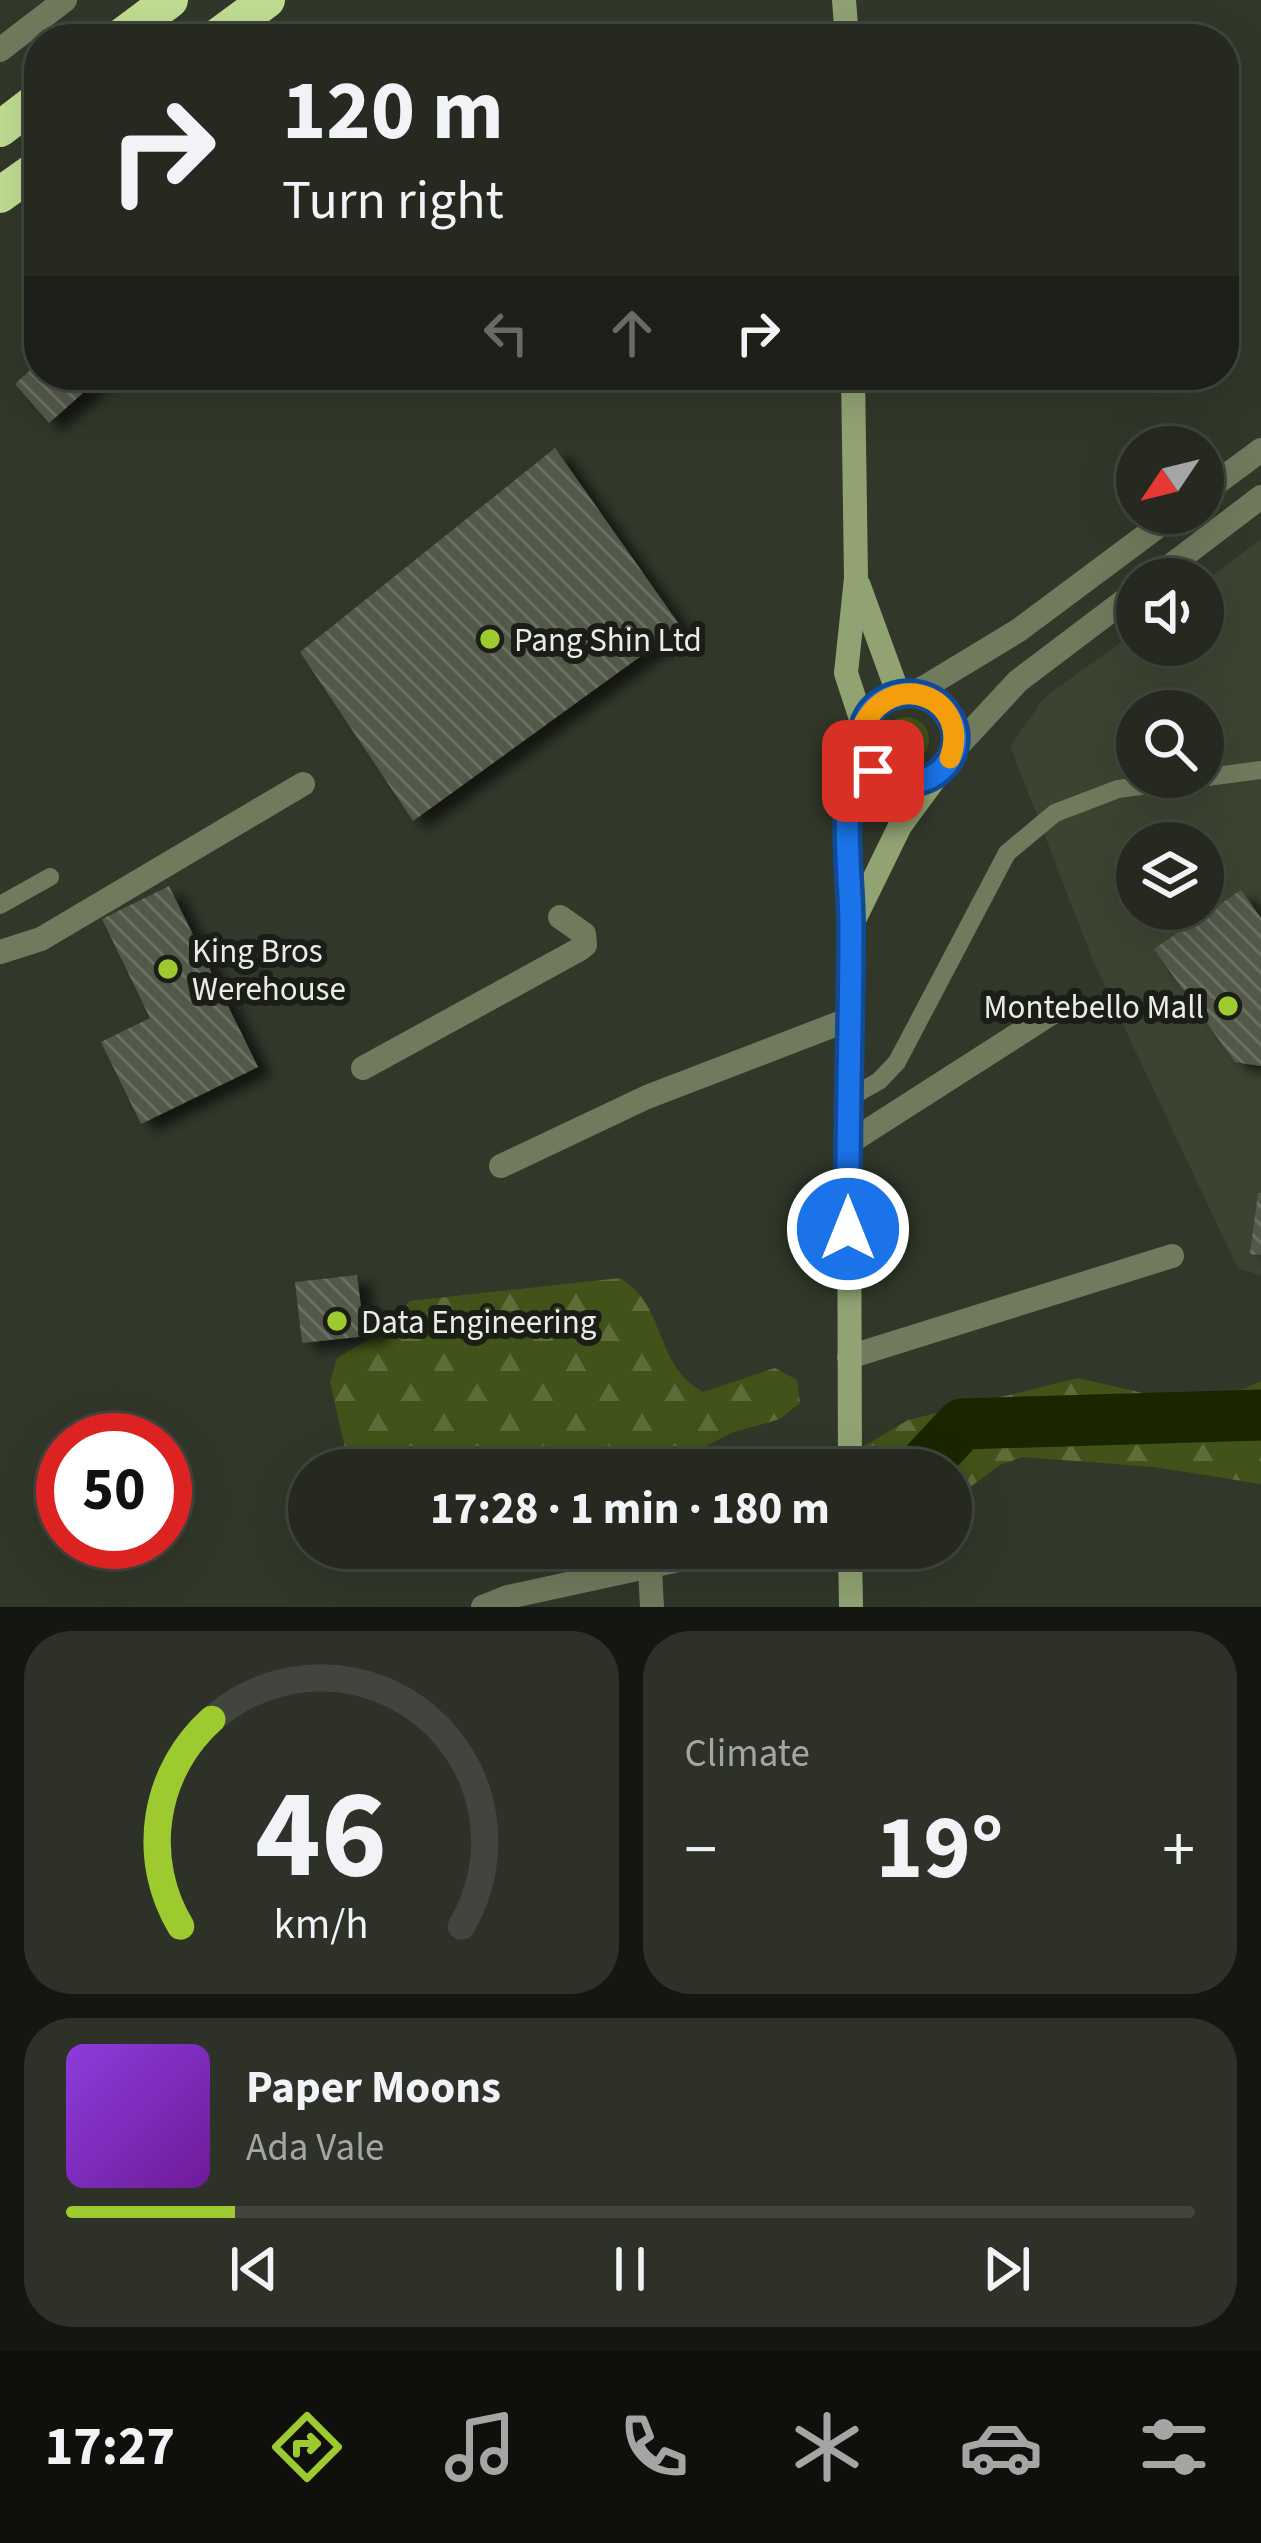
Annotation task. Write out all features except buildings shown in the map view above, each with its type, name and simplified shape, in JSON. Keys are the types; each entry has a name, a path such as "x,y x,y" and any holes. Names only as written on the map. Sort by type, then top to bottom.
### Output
{"highway":[{"path":"138,24 170,0"},
{"path":"234,24 267,0"},
{"path":"0,129 24,111"}],"main road":[{"path":"850,1449 847,1099 851,926 846,674 856,578 853,390"},
{"path":"851,926 899,826 953,751 950,720 942,707 907,693 856,578"},
{"path":"846,674 863,724 865,755 848,808"},
{"path":"863,724 871,710 907,693"},
{"path":"865,755 873,771 887,781 921,784 937,776"},
{"path":"850,1569 851,1607"}],"street":[{"path":"33,24 64,0"},
{"path":"0,50 24,31"},
{"path":"1224,477 1261,450"},
{"path":"1181,558 1261,497"},
{"path":"907,693 1019,630 1148,534"},
{"path":"953,751 1018,681 1116,607"},
{"path":"0,952 60,929 303,784"},
{"path":"363,1068 585,945 584,934 560,917"},
{"path":"847,1144 1050,1014"},
{"path":"501,1166 647,1097 850,1019"},
{"path":"849,1357 1172,1256"},
{"path":"483,1607 508,1597 645,1569"},
{"path":"650,1569 652,1607"}],"lane":[{"path":"847,1099 879,1081 897,1062 1007,853 1055,813 1118,789 1261,770"},
{"path":"0,904 50,878"}],"shaded area":[{"path":"1261,539 1261,1275 1238,1269 1094,963 1010,746 1044,698 1116,645 1116,666 1224,666 1224,566"}],"green space":[{"path":"906,717 922,724 929,740 922,756 906,763 890,756 883,740 890,724"},
{"path":"620,1278 646,1304 676,1366 703,1392 775,1368 797,1380 800,1403 780,1419 731,1433 701,1449 345,1449 330,1382 337,1358 376,1335 410,1301"},
{"path":"1078,1378 1173,1400 1221,1399 1261,1381 1261,1484 1154,1467 1023,1457 1000,1465 972,1486 972,1449 864,1449 908,1420"}],"waterway":[{"path":"939,1449 962,1424 1261,1415"}],"slow traffic":[{"path":"864,724 871,710 898,694 929,698 950,720 954,736 950,758"}],"place":[{"name":"Pang Shin Ltd","path":"490,639"},
{"name":"King Bros Werehouse","path":"168,969"},
{"name":"Montebello Mall","path":"1228,1006"},
{"name":"Data Engineering","path":"337,1321"}],"route":[{"path":"848,1229 848,808 865,755 863,724 871,710 898,694 915,693 942,707 950,720 953,751 937,776 904,785 873,771"}]}
